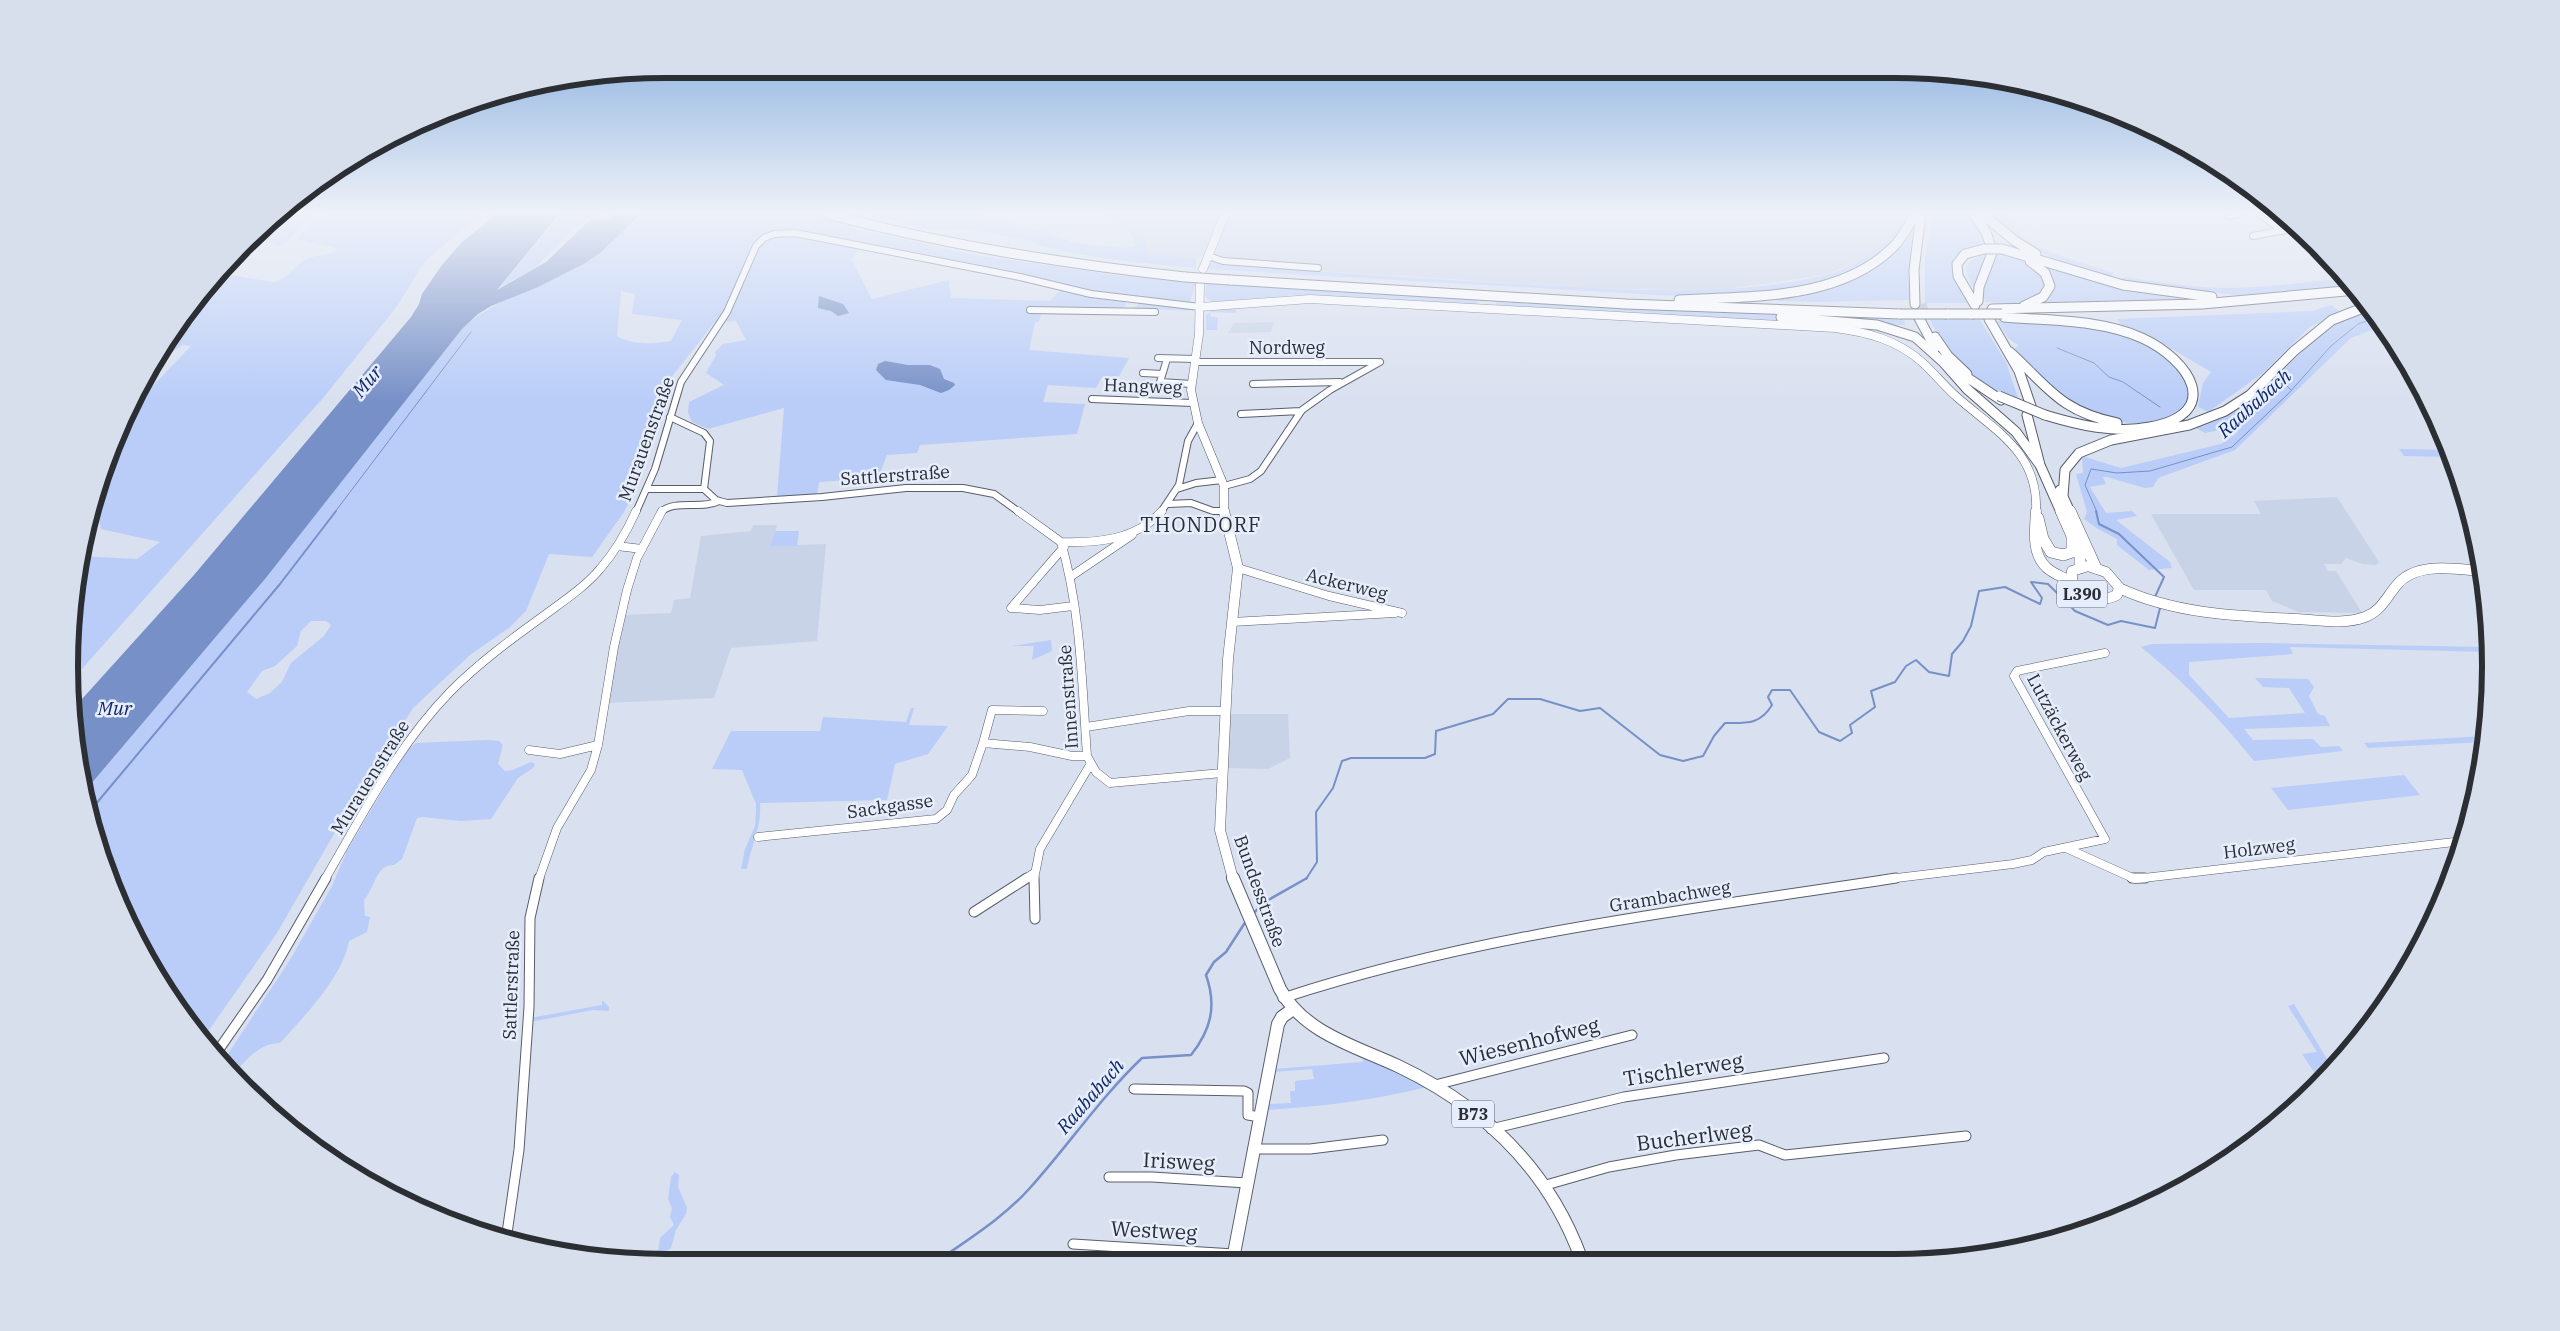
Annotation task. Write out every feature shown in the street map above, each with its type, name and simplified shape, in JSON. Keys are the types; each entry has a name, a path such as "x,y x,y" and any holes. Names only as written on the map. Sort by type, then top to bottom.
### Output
{"highway":[{"path":"1210,276 1727,309 1946,312 1975,307"},
{"path":"1666,301 1782,293 1838,280 1846,276"},
{"path":"1913,276 1912,287 1918,304 1920,276"},
{"path":"1964,276 1975,307 1987,315 2010,352 2027,389 2044,452 2096,568"},
{"path":"1975,307 1982,276"},
{"path":"2004,314 2036,302 2046,295 2050,286 2047,276"},
{"path":"2090,276 2123,285 2196,296 2266,298"},
{"path":"1231,278 1666,301 1899,311"},
{"path":"1987,315 2151,306 2347,291"},
{"path":"2004,314 2209,309 2352,297"},
{"path":"1727,309 1890,328 1915,337 1974,384 2000,398 2034,413 2109,431 2189,426 2225,410 2250,395 2294,351 2332,320 2361,309"},
{"path":"2004,314 2106,327 2144,339 2165,351 2181,364 2192,380 2194,397 2184,415 2159,428 2111,440 2079,453 2065,470 2063,496"},
{"path":"1987,315 2034,413 2040,465"},
{"path":"2000,398 1967,374 1948,356 1922,318 1942,358 1967,389 2016,432 2040,465 2080,554 2074,573"},
{"path":"2010,352 2052,394 2080,411 2114,422 2159,428"},
{"path":"2038,518 2045,546 2053,553 2062,555 2072,552 2072,537"}],"main road":[{"name":"B73","path":"1200,282 1200,307"},
{"name":"L390","path":"1200,307 1288,298 1827,328 1864,332 1889,341 1911,353 1958,398 1993,424 2007,438 2023,459 2034,480 2037,491 2038,518 2035,545 2039,557 2047,568 2074,573 2096,568 2112,576 2118,592"},
{"name":"Bundesstraße","path":"1200,307 1199,334 1192,384 1193,403 1198,423 1223,483 1224,511 1238,568 1225,711 1220,830 1222,848 1255,932 1284,998 1293,1009 1313,1025 1343,1042 1399,1066 1435,1085 1522,1156 1546,1185 1567,1221 1579,1254"},
{"name":"L390","path":"2074,573 2078,591 2092,598 2105,600 2118,592 2166,606 2258,615 2352,621 2378,612 2396,585 2411,574 2442,570 2474,572"},
{"path":"1233,1254 1278,1024 1282,1017 1293,1009"}],"street":[{"name":"Murauenstraße","path":"219,1049 262,987 376,791 416,731 442,701 475,668 577,591 600,569 617,546 647,489 663,447 681,382 727,312 743,276"},
{"name":"Murauenstraße","path":"1016,276 1082,292 1133,300 1200,307"},
{"path":"1126,311 1133,300"},
{"path":"1030,310 1155,312"},
{"name":"Nordweg","path":"1158,358 1195,361 1380,362 1342,382"},
{"path":"1167,358 1160,382 1192,384"},
{"path":"1143,373 1162,374"},
{"path":"1253,384 1342,382"},
{"path":"1177,489 1196,483 1223,483 1248,480 1264,470 1287,428 1301,411 1342,382"},
{"name":"Hangweg","path":"1092,399 1193,403"},
{"path":"1241,414 1301,411"},
{"path":"670,417 704,432 710,441 704,489"},
{"path":"1070,577 1141,529 1168,504 1177,489 1191,431 1198,423"},
{"name":"Sattlerstraße","path":"507,1231 519,1150 529,1007 529,930 531,907 543,863 557,828 582,787 598,744 614,647 627,590 642,549 657,517 665,509 677,506 713,505 719,502 813,498 906,488 963,488 994,494 1063,544"},
{"path":"647,489 704,489 719,502"},
{"path":"1168,504 1191,503 1213,511 1224,511"},
{"path":"1073,606 1040,610 1014,610 1012,608 1016,600 1063,544 1112,537 1141,529"},
{"name":"Innenstraße","path":"1063,544 1070,577 1079,641 1089,760 1100,776"},
{"path":"617,546 642,549"},
{"name":"Ackerweg","path":"1232,622 1402,612 1329,596 1238,568"},
{"name":"Lutzäckerweg","path":"2066,848 2105,839 2014,676 2017,671 2105,653"},
{"name":"Sackgasse","path":"758,837 936,819 947,810 954,795 972,775 992,710 1043,711"},
{"path":"1086,727 1189,710 1225,711"},
{"path":"983,743 1030,747 1089,760 1085,776 1043,842 1034,873 1036,919"},
{"path":"529,750 560,754 598,744"},
{"path":"1085,776 1096,774 1110,784 1121,784 1179,776 1222,773"},
{"name":"Holzweg","path":"2066,848 2135,879 2455,842"},
{"name":"Grambachweg","path":"1284,998 1350,976 1411,960 1597,924 1927,873 2013,864 2032,860 2044,852 2066,848"},
{"path":"974,912 1034,873"},
{"name":"Wiesenhofweg","path":"1435,1085 1515,1063 1632,1035"},
{"name":"Tischlerweg","path":"1491,1129 1624,1097 1884,1058"},
{"path":"1134,1089 1244,1091 1248,1093 1249,1098 1248,1116 1260,1118"},
{"name":"Bucherlweg","path":"1546,1185 1609,1166 1759,1145 1785,1155 1966,1136"},
{"path":"1253,1149 1310,1150 1382,1140"},
{"name":"Irisweg","path":"1109,1178 1152,1177 1247,1183"},
{"name":"Westweg","path":"1073,1244 1206,1254"}],"shaded area":[{"path":"225,276 274,282 287,276 415,276 398,305 323,398 78,673 79,627 88,556 137,559 160,542 101,529 98,513 122,440 138,405 142,397 191,346 183,345 166,356 199,308"},
{"path":"509,276 520,276 500,287"},
{"path":"560,276 860,276 872,299 949,280 951,298 1050,301 1062,288 1003,276 1128,276 1196,282 1189,306 1124,299 1126,305 1120,311 1045,310 1046,306 1027,306 1028,314 1041,314 1039,321 1035,323 1029,350 1129,358 1117,380 1102,377 1096,388 1048,385 1043,402 1085,404 1077,434 920,445 917,453 887,455 878,478 819,482 817,495 777,497 784,408 708,429 692,422 688,412 689,402 724,385 706,373 716,355 715,352 723,344 746,340 736,321 714,323 667,383 651,446 638,484 624,512 592,557 549,554 526,611 510,627 470,655 413,708 342,820 277,933 207,1033 177,992 138,926 122,891 109,855 90,785 265,579 462,329 489,309","holes":["621,291 635,294 632,314 682,320 671,341 658,343 636,342 617,336","311,621 326,621 331,625 324,636 291,663 282,682 270,693 256,699 247,692 262,671 275,666 297,646 301,631"]},
{"path":"1330,276 1392,276 1636,290 1713,290 1789,282 1820,276 1836,276 1802,287 1773,292 1714,296 1657,295"},
{"path":"1402,276 1814,276 1716,291 1593,288"},
{"path":"1908,276 1910,300 1815,302 1779,301 1766,298 1839,284 1856,277"},
{"path":"1925,276 1953,276 1971,303 1925,303"},
{"path":"1968,276 1978,276 1975,293"},
{"path":"1989,276 2041,276 2047,283 2042,295 2021,304 1986,302 1983,289"},
{"path":"2043,276 2088,276 2183,299 2040,304 2048,296"},
{"path":"2123,277 2186,285 2239,288 2338,279 2345,288 2238,295 2124,283"},
{"path":"1206,283 1477,300 1478,305 1296,295 1211,302 1205,296"},
{"path":"1496,302 1888,319 1904,320 1905,325 1744,320 1496,306"},
{"path":"1140,303 1188,309 1189,311 1134,308"},
{"path":"1272,304 1236,309 1236,313 1211,312 1210,316 1218,318 1217,330 1206,330 1206,315 1212,311"},
{"path":"2331,305 2341,312 2310,327 2263,373 2208,412 2198,407 2203,383 2211,372 2152,337 2120,324 2117,319 2313,311"},
{"path":"2363,311 2376,328 2351,338 2235,450 2158,478 2153,487 2145,488 2103,477 2106,484 2090,487 2106,513 2132,511 2137,516 2116,520 2170,562 2172,568 2149,570 2117,545 2117,539 2084,519 2087,512 2076,474 2083,473 2082,456 2121,468 2221,444 2237,433 2231,428 2241,423 2246,423 2248,419 2239,415 2224,427 2205,433 2196,428 2211,423 2237,409 2262,390 2327,328"},
{"path":"1930,320 1980,320 2006,362 2018,398 1990,388 1965,369 1945,345"},
{"path":"1997,321 2044,322 2093,327 2139,341 2160,352 2185,376 2188,381 2189,402 2177,412 2163,419 2149,422 2119,422 2089,413 2068,401 2051,388 2027,364 2015,349 2018,345 2009,339"},
{"path":"1274,322 1271,332 1228,333 1234,323"},
{"path":"2399,449 2442,450 2444,457 2404,456"},
{"path":"2337,497 2379,562 2376,565 2362,564 2346,558 2341,564 2324,564 2328,571 2336,571 2362,613 2299,612 2272,601 2266,590 2194,590 2151,514 2261,514 2254,501"},
{"path":"753,525 777,525 770,546 826,544 817,641 731,648 714,698 608,703 624,615 671,613 674,600 690,598 701,536 751,531"},
{"path":"775,531 799,531 797,546 770,546"},
{"path":"1051,640 1052,651 1032,660 1034,646 1012,646"},
{"path":"2263,643 2482,647 2482,652 2290,647 2293,654 2189,662 2189,675 2229,718 2305,713 2289,688 2263,687 2255,678 2308,679 2314,687 2309,696 2318,714 2325,716 2330,726 2244,729 2253,740 2313,739 2321,747 2339,746 2343,751 2254,761 2200,701 2141,647 2152,644"},
{"path":"911,708 914,708 909,725 948,726 928,754 895,764 887,800 760,803 758,828 747,869 741,869 745,849 755,826 756,804 742,770 712,769 731,731 820,731 823,717 906,722"},
{"path":"1228,714 1288,714 1290,758 1268,769 1225,768"},
{"path":"2478,736 2477,742 2368,748 2364,743"},
{"path":"499,741 503,745 498,764 505,771 513,770 531,762 535,764 533,768 518,778 491,819 461,821 417,818 402,859 394,865 383,868 379,872 364,900 365,916 370,917 367,932 349,941 339,968 331,982 311,1009 280,1043 260,1049 239,1069 226,1056 290,960 332,886 348,849 406,751 416,743"},
{"path":"2404,775 2420,795 2288,810 2271,788"},
{"path":"602,1000 609,1007 609,1011 593,1010 530,1022 530,1018 602,1005"},
{"path":"2294,1004 2329,1062 2316,1075 2302,1054 2317,1052 2288,1006"},
{"path":"1364,1058 1409,1076 1427,1087 1347,1102 1265,1110 1267,1104 1291,1103 1290,1091 1295,1091 1295,1081 1314,1079 1312,1069 1273,1072 1274,1069 1362,1062"},
{"path":"675,1172 679,1175 678,1187 687,1208 686,1214 676,1230 671,1248 664,1254 657,1254 660,1238 674,1225 670,1217 672,1208 668,1199 671,1177"}],"water":[{"name":"Mur","path":"434,276 508,276 497,290 521,276 560,276 491,306 478,314 462,329 265,579 90,785 79,702 194,575 411,317 419,304 422,294"},
{"path":"819,296 843,304 849,313 838,316 831,311 818,308"},
{"path":"885,361 908,365 930,365 940,369 944,379 955,385 941,393 920,385 886,380 876,370 878,364"}],"waterway":[{"name":"Raababach","path":"2097,512 2085,485 2091,469 2117,473 2150,471 2232,447 2288,394 2331,346 2358,324 2370,320"},
{"path":"335,512 471,332"},
{"path":"2057,348 2094,363 2109,377 2123,382 2160,407"},
{"path":"2283,382 2291,390"},
{"path":"95,805 280,584 336,511"},
{"name":"Raababach","path":"2096,511 2099,524 2119,534 2164,577 2155,597"},
{"name":"Raababach","path":"1306,878 1317,862 1316,812 1333,788 1342,761 1351,758 1425,758 1435,754 1436,731 1493,714 1508,699 1540,699 1580,711 1600,708 1660,755 1683,761 1703,756 1714,736 1725,723 1752,722 1763,716 1772,705 1768,697 1772,690 1790,690 1819,732 1840,741 1852,733 1850,725 1875,707 1871,691 1895,682 1906,666 1916,660 1929,672 1949,676 1952,654 1963,641 1971,626 1979,591 2005,587 2040,604 2042,598 2031,582 2048,584 2075,611 2108,625 2121,621 2155,628 2160,608"},
{"name":"Raababach","path":"1253,914 1263,903 1306,878"},
{"name":"Raababach","path":"948,1254 1009,1209 1029,1189 1112,1089 1142,1058 1191,1055 1198,1046 1210,1017 1211,997 1206,975 1214,962 1226,952 1246,921"}],"tunnel":[{"path":"1922,304 1926,318"}],"district":[{"name":"THONDORF","path":"1201,524"}]}
